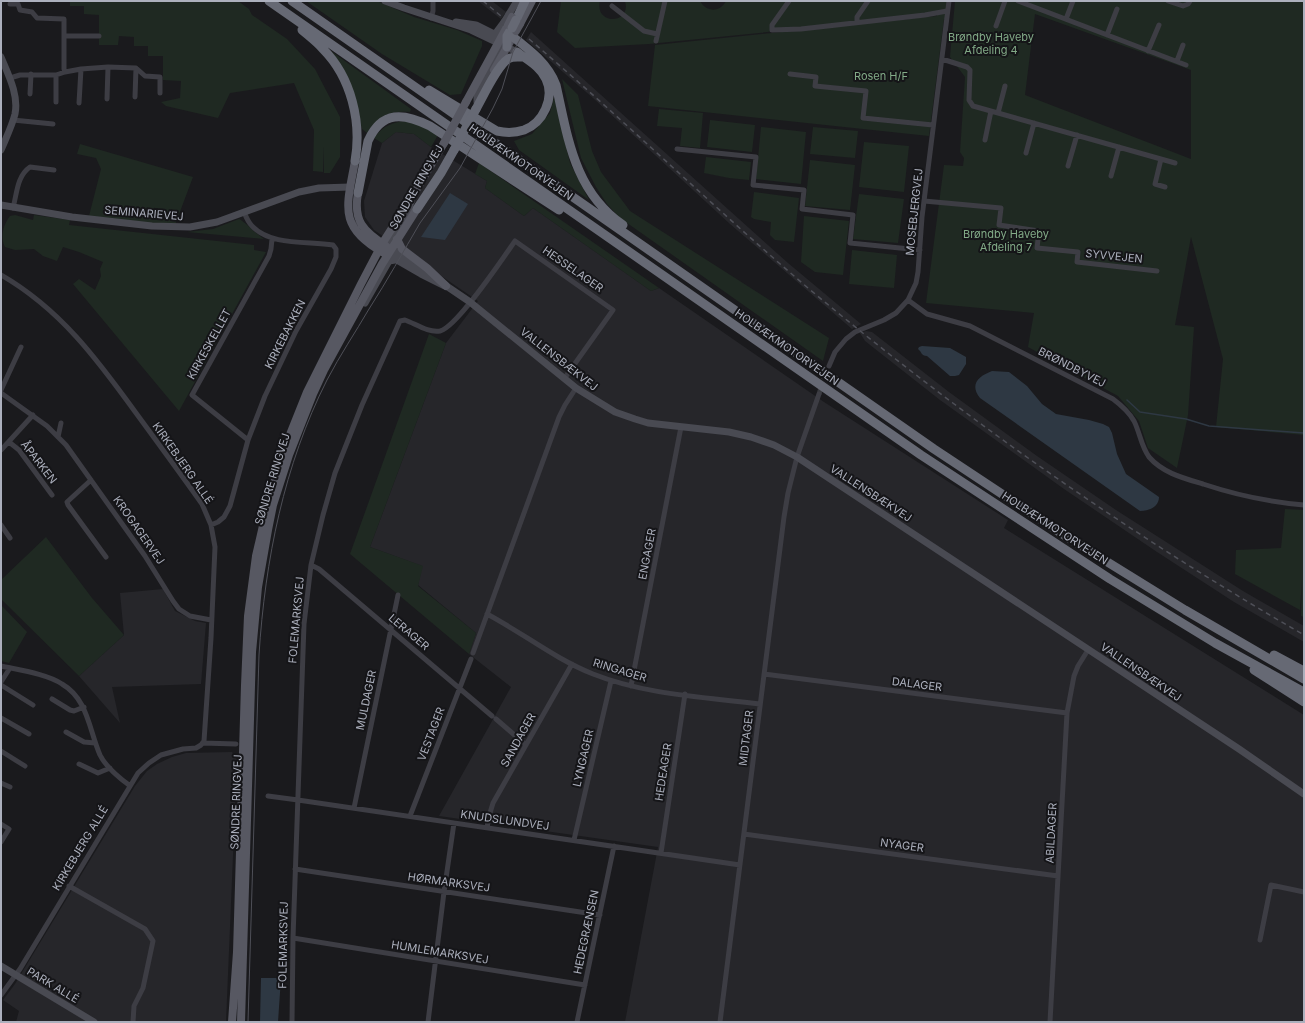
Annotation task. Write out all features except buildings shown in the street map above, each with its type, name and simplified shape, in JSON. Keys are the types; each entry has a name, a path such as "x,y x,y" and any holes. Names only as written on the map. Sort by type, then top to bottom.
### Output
{"highway":[{"path":"262,1 301,29 324,49 335,64 351,97 356,119 357,149 355,161"},
{"name":"HOLBÆKMOTORVEJEN","path":"269,1 921,455 1110,579 1216,643 1304,692"},
{"name":"HOLBÆKMOTORVEJEN","path":"292,1 934,449 1067,537 1185,610 1304,679"},
{"path":"525,1 508,32 544,64 553,78 570,145 579,172 594,198 617,221 653,247 669,264"},
{"path":"376,60 397,70 488,127 506,133 525,130 534,125 545,110 549,90 545,77 535,65 520,55 517,57 508,58 502,64 476,106 453,149 441,173 417,208"},
{"path":"352,191 368,141 377,127 388,120 400,116 409,117 430,126 581,224 619,245"},
{"path":"1185,610 1249,641 1304,671"},
{"path":"1216,643 1263,676 1304,702"}],"main road":[{"name":"SØNDRE RINGVEJ","path":"476,106 521,1"},
{"name":"SØNDRE RINGVEJ","path":"233,1019 237,952 248,616 256,556 275,478 294,421 318,368 387,251 415,192 466,102 508,32 532,1"},
{"path":"355,161 352,191 361,225 366,232 387,251"},
{"name":"SØNDRE RINGVEJ","path":"241,1022 252,652 260,572 273,505 298,431 324,370 352,318 356,304 387,251 397,240 417,208"},
{"path":"397,240 402,249 426,266 446,286"}],"street":[{"path":"385,1 431,18 471,30 508,32"},
{"path":"431,18 433,1"},
{"path":"517,1 508,32 520,55"},
{"path":"656,41 664,1"},
{"path":"789,1 772,25 772,30 801,29 925,15 947,11"},
{"path":"857,22 857,17 868,1"},
{"name":"MOSEBJERGVEJ","path":"908,300 918,277 924,201 949,1"},
{"path":"996,26 1005,1"},
{"path":"1018,1 1026,2 1186,65"},
{"path":"1066,19 1073,1"},
{"path":"1168,1 1183,6 1188,4 1190,1"},
{"path":"10,4 18,4 20,10 32,12 37,18 64,19 65,72"},
{"path":"612,6 644,31 657,34"},
{"path":"1107,35 1117,9"},
{"path":"1148,51 1158,25"},
{"path":"64,36 100,36"},
{"path":"1177,61 1183,45"},
{"path":"1,57 10,78 16,107 13,120 1,150"},
{"path":"942,59 967,66 970,70 970,103 973,106 1175,163"},
{"path":"10,78 31,74 56,75 81,69 108,67 136,68 145,76 160,77 160,93"},
{"path":"107,99 108,67"},
{"path":"135,97 136,68"},
{"path":"79,103 81,69"},
{"path":"30,94 31,74"},
{"path":"790,74 816,77 815,86 866,91 863,118 934,125"},
{"path":"56,75 56,102"},
{"path":"998,113 1005,86"},
{"path":"985,140 992,111"},
{"path":"13,120 53,124"},
{"path":"1026,153 1034,123"},
{"path":"1068,166 1076,135"},
{"path":"1111,176 1119,147"},
{"path":"677,149 756,157 753,185 804,190 802,209 853,215 850,243 920,250"},
{"path":"1161,159 1155,184 1165,187"},
{"path":"13,208 24,171 30,167 54,170"},
{"name":"SEMINARIEVEJ","path":"1,205 72,217 167,228 190,228 204,226 299,192 319,188 352,191"},
{"name":"SYVVEJEN","path":"924,201 1000,208 999,225 1039,231 1038,248 1078,252 1077,262 1157,271"},
{"name":"KIRKEBAKKEN","path":"211,525 224,517 230,506 248,440 279,366 332,269 336,257 336,249 333,245 272,239 252,226 244,212"},
{"name":"KIRKESKELLET","path":"248,440 192,395 269,256 272,239"},
{"name":"HESSELAGER","path":"470,302 478,294 515,241 613,310 564,379"},
{"path":"352,318 360,311 389,262 387,251"},
{"name":"VALLENSBÆKVEJ","path":"387,251 430,279 446,286"},
{"name":"VALLENSBÆKVEJ","path":"387,251 470,302 564,379 605,406 635,419 681,427 751,436 771,443 797,457 1304,793"},
{"name":"KIRKEBJERG ALLÉ","path":"1,275 32,295 56,315 91,353 202,504 211,525 215,547 203,743"},
{"path":"829,366 835,352 846,339 862,329 890,317 902,308 908,300"},
{"name":"BRØNDBYVEJ","path":"908,300 927,314 970,326 1113,399 1123,407 1134,421 1145,452 1153,461 1168,472 1242,496 1284,504 1304,505"},
{"name":"FOLEMARKSVEJ","path":"294,1022 293,938 304,624 311,565 323,515 335,473 362,405 399,323 402,320 405,320 430,331 442,331 450,325 470,302"},
{"path":"1,391 20,347"},
{"path":"473,653 559,417 576,388"},
{"name":"KROGAGERVEJ","path":"1,391 47,426 58,437 91,480 152,566 176,606 182,612 190,616 211,620"},
{"path":"797,457 819,394"},
{"name":"ÅPARKEN","path":"1,442 3,448 33,415"},
{"path":"58,437 61,423"},
{"name":"ENGAGER","path":"631,686 681,427"},
{"name":"ÅPARKEN","path":"10,442 19,450 52,495"},
{"name":"MIDTAGER","path":"720,1022 784,517 797,457"},
{"path":"91,480 67,502 106,557"},
{"path":"1,525 10,538"},
{"name":"LERAGER","path":"311,565 319,569 526,745"},
{"name":"MULDAGER","path":"354,808 398,595"},
{"name":"RINGAGER","path":"487,614 572,664 611,681 647,690 760,704"},
{"name":"ABILDAGER","path":"1050,1022 1068,713 1074,676 1078,666 1088,650"},
{"name":"VESTAGER","path":"410,816 471,659"},
{"name":"SANDAGER","path":"487,828 493,803 572,664"},
{"path":"1,666 59,682 69,688 78,697 84,708 101,756 110,768 130,785"},
{"path":"10,668 1,684 33,705"},
{"name":"DALAGER","path":"764,674 1068,713"},
{"name":"LYNGAGER","path":"574,840 611,681"},
{"name":"HEDEAGER","path":"661,853 685,694"},
{"path":"52,699 70,710 74,711 84,708"},
{"path":"1,718 29,734"},
{"path":"66,732 84,742 96,743"},
{"name":"KIRKEBJERG ALLÉ","path":"1,995 15,975 139,771 161,755 183,749 196,748 203,743 236,744"},
{"path":"1,751 25,766"},
{"path":"79,764 98,773 110,768"},
{"path":"1,782 10,787"},
{"name":"KNUDSLUNDVEJ","path":"268,796 740,865"},
{"path":"428,1022 454,823"},
{"path":"1,824 9,829 1,842"},
{"name":"NYAGER","path":"744,834 1058,876"},
{"name":"HEDEGRÆNSEN","path":"577,1022 614,846"},
{"name":"HØRMARKSVEJ","path":"295,869 600,915"},
{"path":"1260,940 1271,885 1304,892"},
{"path":"69,886 145,929 152,938 153,941 144,986 134,1006 133,1022"},
{"name":"HUMLEMARKSVEJ","path":"293,938 584,986"},
{"name":"PARK ALLÉ","path":"1,966 94,1022"}],"shaded area":[{"path":"478,1 492,1 506,12 501,19"},
{"path":"531,32 788,263 861,324 852,329 730,224 593,98 526,40"},
{"path":"396,132 414,134 431,147 487,181 485,188 524,216 533,208 651,291 659,288 824,402 1008,520 1004,528 1304,715 1304,1022 625,1022 658,847 439,816 511,687 469,654 476,633 418,585 422,566 370,547 446,343 478,301 374,230 365,217 364,201 382,143"},
{"path":"866,331 872,332 949,392 1037,456 1116,510 1243,591 1304,626 1304,642 1234,602 1064,489 940,400 865,341 860,333"},
{"path":"163,589 175,611 195,621 206,623 201,684 112,687 120,723 79,676 124,635 120,593"},
{"path":"232,752 237,760 226,1022 16,1022 19,1011 3,1000 15,984 135,786 147,771 157,764 172,757 186,753"}],"green space":[{"path":"70,1 238,1 249,9 252,15 287,39 315,69 340,117 340,157 330,173 324,173 324,146 323,172 313,171 314,130 294,83 230,93 218,118 166,106 161,102 180,98 181,81 163,80 163,56 148,56 148,46 134,46 134,37 119,36 118,45 99,45 99,15 84,14 84,6 70,6"},
{"path":"306,1 377,1 414,17 457,30 482,41 482,46 461,94 450,95 382,54"},
{"name":"Rosen H/F","path":"561,1 600,1 600,9 602,14 607,18 613,19 619,18 623,14 626,9 625,1 700,1 703,5 713,10 720,8 726,1 948,1 946,20 944,19 929,136 648,106 655,45 937,15 649,44 575,48 557,32"},
{"path":"955,1 1304,1 1304,435 1216,427 1223,359 1191,237 1175,325 1194,327 1188,415 1177,468 1148,448 1139,421 1118,396 1028,347 1034,313 926,303 944,165 963,166 964,158 960,152 965,77 950,57","holes":["1035,14 1191,70 1191,159 1025,95"]},
{"path":"331,51 411,109 410,112 397,112 385,115 375,122 367,133 362,129 355,99"},
{"path":"562,79 578,95 592,151 601,172 630,211 829,338 823,361 620,218 607,204 596,187 581,158"},
{"path":"554,97 570,163 589,200 519,150 514,141 532,134 550,113"},
{"path":"659,109 703,113 700,148 680,146 682,128 657,126"},
{"path":"710,120 755,125 752,152 707,147"},
{"path":"406,121 424,126 438,135 431,147 414,134 396,132 382,143 374,138 388,125"},
{"path":"761,127 806,132 801,184 756,179"},
{"path":"813,127 858,131 855,158 810,154"},
{"path":"864,142 909,146 904,192 859,187"},
{"path":"80,144 193,177 175,225 152,224 89,216 101,169 96,158 77,154"},
{"path":"706,157 751,162 749,180 704,173"},
{"path":"810,160 855,165 850,210 805,206"},
{"path":"479,163 659,288 651,291 533,208 524,216 485,188 487,181 475,174"},
{"path":"754,192 799,198 794,242 775,240 770,235 771,222 754,219 751,217"},
{"path":"859,194 904,199 898,243 853,239"},
{"path":"15,215 33,220 34,215 70,220 69,225 254,245 254,250 266,252 179,411 73,284 79,279 95,290 101,276 100,269 103,262 63,247 57,261 43,256 34,249 15,250 5,247 3,243 4,227 10,216"},
{"path":"804,216 849,221 843,275 815,272 801,262"},
{"path":"239,219 264,239 187,232 213,229"},
{"path":"852,250 897,255 894,288 849,284"},
{"path":"429,334 446,343 370,547 423,566 418,586 476,633 469,654 350,554"},
{"path":"1285,509 1304,510 1304,617 1301,616 1302,579 1300,610 1235,574 1236,550 1281,548"},
{"path":"46,537 92,598 124,635 79,676 1,599 1,580"},
{"path":"1,605 27,632 9,663 1,661"}],"water":[{"path":"450,193 468,204 445,240 421,237"},
{"path":"922,346 950,348 966,357 966,364 959,375 950,376 927,356 923,355 918,349"},
{"path":"992,371 1009,372 1027,386 1042,404 1056,414 1089,420 1109,427 1117,454 1126,474 1159,497 1159,500 1155,506 1147,510 1140,511 980,398 975,389 977,381 983,375"},
{"path":"261,978 281,978 278,1022 260,1022"}],"waterway":[{"path":"1127,400 1140,412 1186,419 1209,426 1304,433"}],"tunnel":[{"path":"819,394 826,373"}],"tram line":[{"path":"248,1022 259,655 266,584 279,514 288,479 299,445 327,380 420,223 460,168 493,108 502,89 513,52 541,1"}],"railway":[{"path":"483,1 501,16"},
{"path":"529,39 808,288 926,383 1048,472 1111,515 1174,556 1304,635"}],"park label":[{"name":"Brøndby Haveby Afdeling 4","path":"991,43"},
{"name":"Brøndby Haveby Afdeling 7","path":"1006,240"}]}
